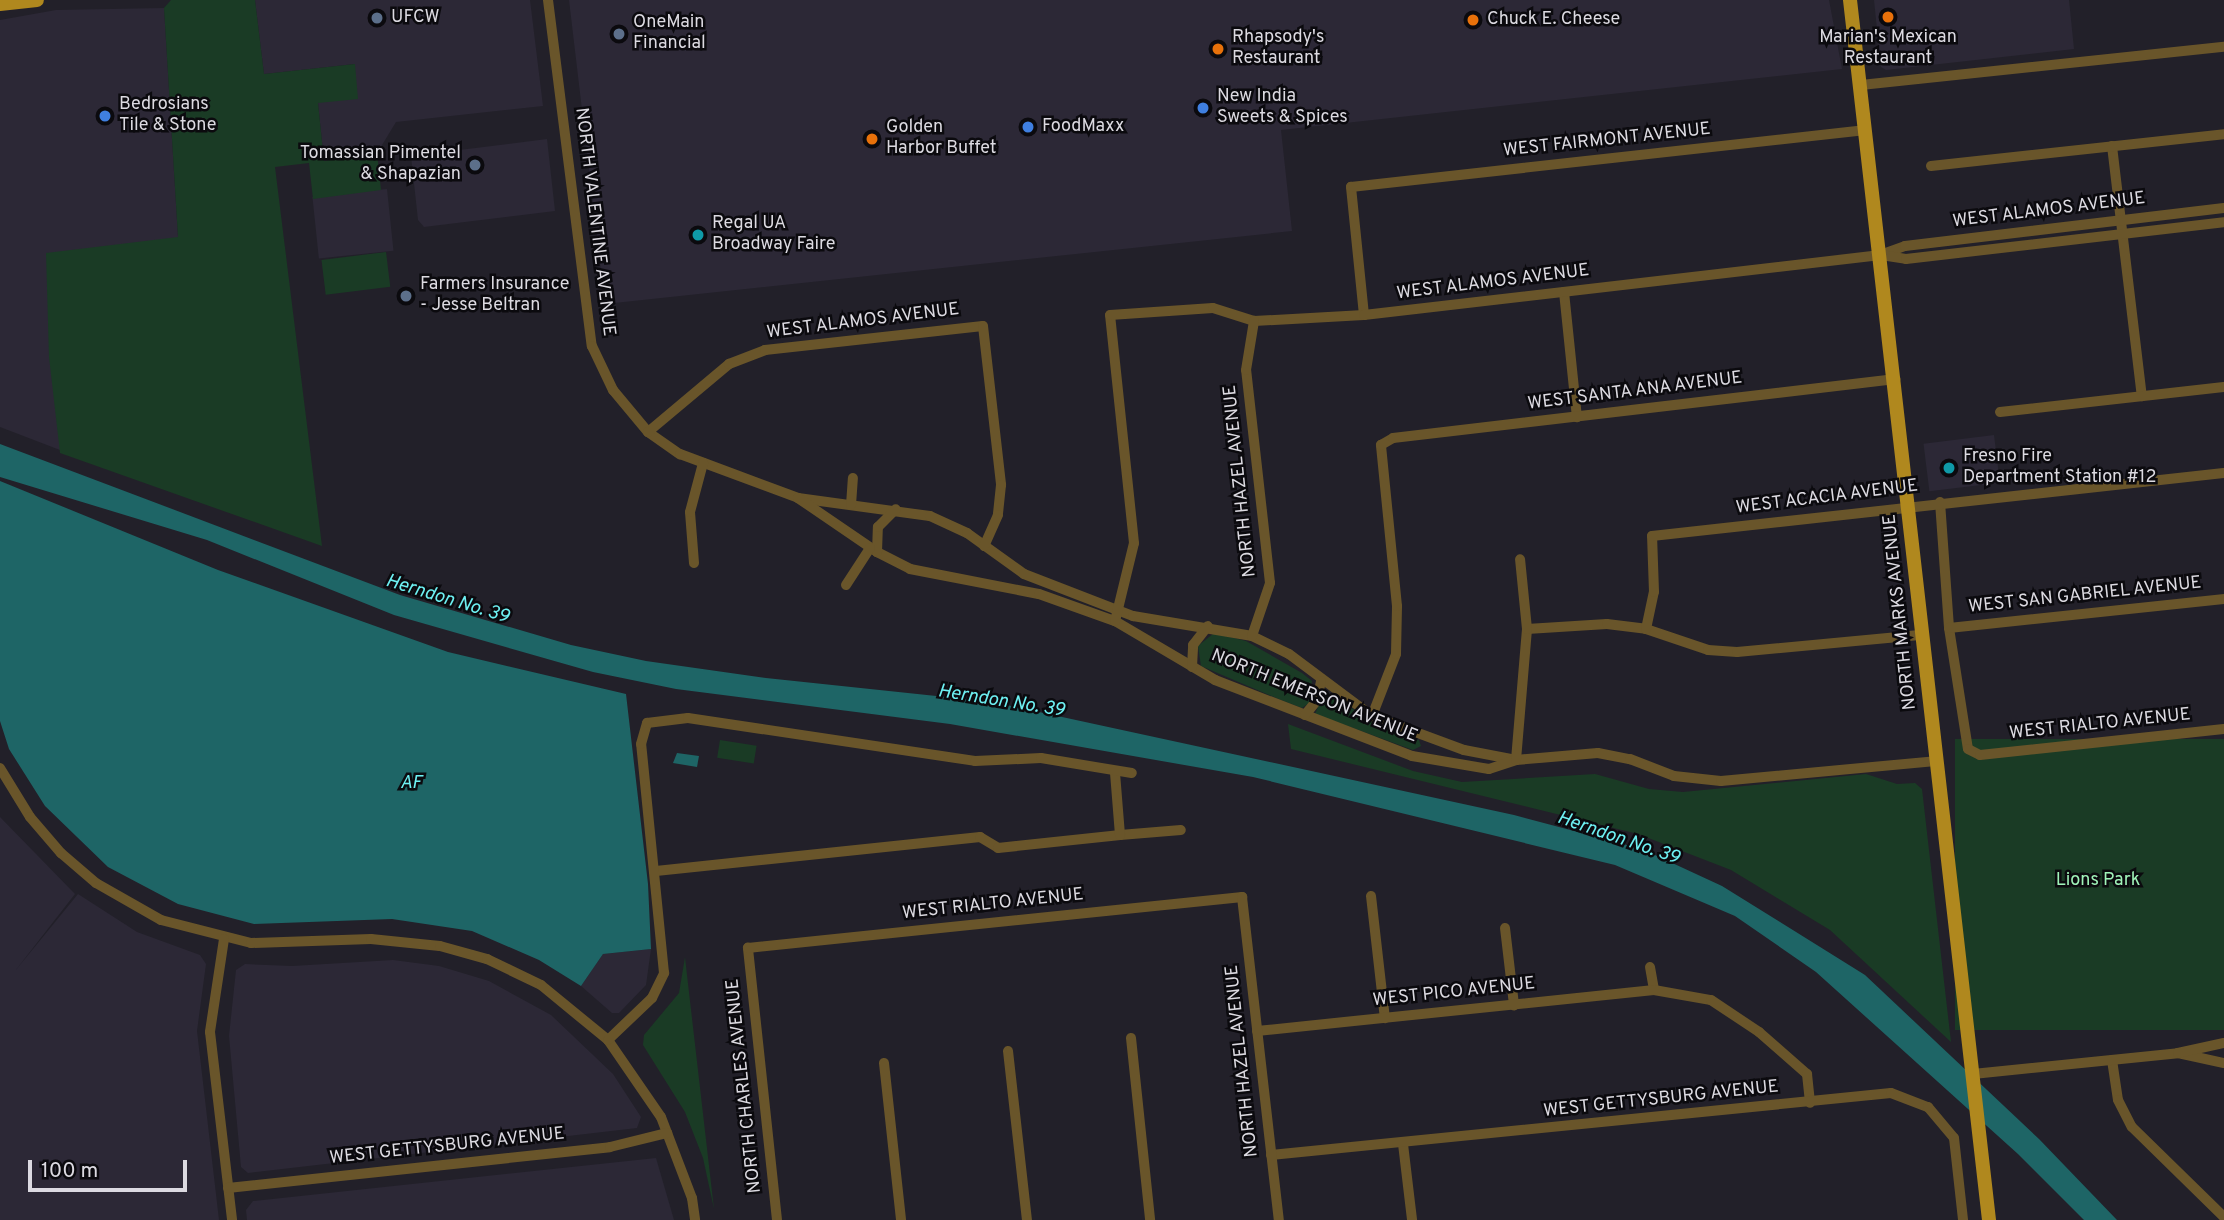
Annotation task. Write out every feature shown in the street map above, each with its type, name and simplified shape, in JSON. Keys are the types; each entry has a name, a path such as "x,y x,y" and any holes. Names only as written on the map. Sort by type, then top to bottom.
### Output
{"main road":[{"path":"0,4 37,0"},
{"name":"NORTH MARKS AVENUE","path":"1850,0 1896,379 1922,635 1989,1220"}],"street":[{"name":"NORTH VALENTINE AVENUE","path":"548,0 592,346 613,390 648,432"},
{"path":"1861,85 2224,47"},
{"name":"WEST FAIRMONT AVENUE","path":"1364,315 1351,187 1866,130"},
{"path":"1931,166 2224,134"},
{"path":"2112,146 2142,396"},
{"name":"WEST ALAMOS AVENUE","path":"1117,616 1134,543 1110,315 1213,308 1254,321 1364,315 1881,255 1905,246 2224,208"},
{"name":"WEST ALAMOS AVENUE","path":"1881,255 1906,259 2224,222"},
{"path":"1564,292 1577,417"},
{"name":"NORTH HAZEL AVENUE","path":"1252,636 1270,583 1246,370 1254,321"},
{"name":"WEST ALAMOS AVENUE","path":"648,432 729,364 765,350 983,326 1001,485 998,515 984,546"},
{"name":"WEST SANTA ANA AVENUE","path":"1372,716 1396,654 1397,606 1381,446 1393,438 1896,379"},
{"path":"2000,412 2224,387"},
{"name":"NORTH EMERSON AVENUE","path":"648,432 703,463 798,498 896,509 948,524 1024,574 1117,616 1192,667 1305,715 1438,763 1489,769 1516,760 1598,753 1630,759 1674,776 1721,781 1938,761"},
{"path":"694,564 690,512 703,463"},
{"name":"WEST ACACIA AVENUE","path":"1646,629 1654,592 1652,536 1909,505 2224,473"},
{"path":"851,505 853,478"},
{"name":"NORTH EMERSON AVENUE","path":"798,498 873,550 936,577 1029,591 1117,616 1208,626 1252,636 1289,654 1321,681 1372,716 1448,745 1516,760"},
{"path":"1940,502 1949,628"},
{"path":"846,585 873,550 877,527 896,509"},
{"path":"1516,760 1527,629 1520,559"},
{"name":"WEST SAN GABRIEL AVENUE","path":"1949,628 2224,599"},
{"path":"1527,629 1596,624 1646,629 1708,649 1737,652 1922,635"},
{"path":"1192,667 1193,645 1208,626"},
{"name":"WEST RIALTO AVENUE","path":"1949,628 1968,750 1980,755 2224,729"},
{"path":"1305,715 1317,701 1321,681"},
{"path":"608,1040 652,998 664,973 656,872 641,744 647,723 688,718 975,761 1041,758 1115,774 1132,773"},
{"path":"0,768 37,827 96,884 161,920 224,939 280,945 396,940 465,952 541,985 608,1040 661,1117 692,1198 695,1220"},
{"path":"1115,774 1121,835"},
{"path":"656,872 980,837 998,848 1181,830"},
{"path":"1371,896 1385,1018"},
{"name":"NORTH HAZEL AVENUE","path":"1242,897 1279,1220"},
{"name":"WEST RIALTO AVENUE","path":"748,948 1242,897"},
{"path":"1505,928 1514,1005"},
{"path":"224,939 210,1032 232,1220"},
{"name":"NORTH CHARLES AVENUE","path":"748,948 777,1220"},
{"path":"1650,967 1654,990"},
{"name":"WEST PICO AVENUE","path":"1257,1031 1654,990 1711,1000 1759,1032 1807,1074 1810,1103"},
{"path":"1131,1038 1150,1220"},
{"path":"1973,1074 2178,1053 2224,1044"},
{"path":"1007,1051 1027,1220"},
{"path":"2178,1053 2224,1063"},
{"path":"2112,1060 2118,1100 2132,1127 2224,1217"},
{"path":"884,1063 901,1220"},
{"name":"WEST GETTYSBURG AVENUE","path":"1271,1155 1403,1144 1891,1093 1928,1107 1954,1138 1960,1220"},
{"name":"WEST GETTYSBURG AVENUE","path":"228,1188 610,1147 667,1133"},
{"path":"1403,1144 1412,1220"}],"shaded area":[{"path":"255,0 530,0 543,106 396,122 376,155 324,161 318,103 355,64 264,74"},
{"path":"569,0 1829,0 1842,69 1281,130 1292,231 605,304"},
{"path":"1874,0 2069,0 2074,49 1886,70 1881,67"},
{"path":"164,8 178,237 60,450 0,427 0,20 56,10"},
{"path":"547,139 555,211 424,227 418,220 411,156"},
{"path":"387,189 393,251 319,258 312,197"},
{"path":"1994,435 2000,483 1929,491 1924,444"},
{"path":"0,817 75,894 15,971 78,894 137,932 200,955 206,964 197,1031 219,1220 0,1220"},
{"path":"651,949 646,985 619,1013 612,1013 581,986 603,954"},
{"path":"393,960 439,966 489,981 551,1015 613,1074 641,1117 637,1128 248,1173 241,1167 229,1036 236,970 245,964 292,966"},
{"path":"656,1158 674,1220 247,1220 246,1210 253,1201"}],"green space":[{"path":"171,0 255,0 264,74 355,64 358,99 318,103 324,161 377,153 381,190 313,199 309,163 275,167 322,546 60,453 49,357 46,253 178,237 164,8"},
{"path":"386,252 390,287 326,295 321,260"},
{"path":"1214,633 1246,641 1302,673 1312,681 1309,703 1302,708 1201,666 1198,646"},
{"path":"1325,691 1370,720 1419,740 1421,746 1413,750 1315,714"},
{"path":"1288,724 1413,771 1462,782 1595,774 1649,789 1683,792 1866,774 1897,784 1915,783 1922,789 1951,1042 1830,930 1731,870 1638,834 1291,749"},
{"name":"Lions Park","path":"1955,739 2224,739 2224,1030 1955,1030"},
{"path":"720,740 757,746 754,764 717,758"},
{"path":"685,957 714,1209 703,1158 685,1112 643,1045 644,1035 679,993"}],"water":[{"path":"0,444 400,595 571,645 646,661 766,678 993,702 1514,815 1642,849 1722,886 1865,975 2039,1139 2117,1220 2084,1220 2018,1154 1816,972 1735,916 1615,865 1253,777 950,724 676,689 593,672 394,615 207,540 0,477"},
{"name":"AF","path":"0,481 218,570 448,652 626,694 648,884 651,949 603,954 581,986 539,960 472,931 392,919 254,924 178,904 108,867 45,806 9,749 0,721"},
{"path":"677,753 699,756 697,767 673,763"}],"place":[{"name":"Marian's Mexican Restaurant","path":"1888,17"},
{"name":"UFCW","path":"377,18"},
{"name":"Chuck E. Cheese","path":"1473,20"},
{"name":"OneMain Financial","path":"619,34"},
{"name":"Rhapsody's Restaurant","path":"1218,49"},
{"name":"New India Sweets & Spices","path":"1203,108"},
{"name":"Bedrosians Tile & Stone","path":"105,116"},
{"name":"FoodMaxx","path":"1028,127"},
{"name":"Golden Harbor Buffet","path":"872,139"},
{"name":"Tomassian Pimentel & Shapazian","path":"475,165"},
{"name":"Regal UA Broadway Faire","path":"698,235"},
{"name":"Farmers Insurance - Jesse Beltran","path":"406,296"},
{"name":"Fresno Fire Department Station #12","path":"1949,468"}],"water label":[{"name":"Herndon No. 39","path":"447,600"},
{"name":"Herndon No. 39","path":"1001,702"},
{"name":"Herndon No. 39","path":"1618,839"}]}
